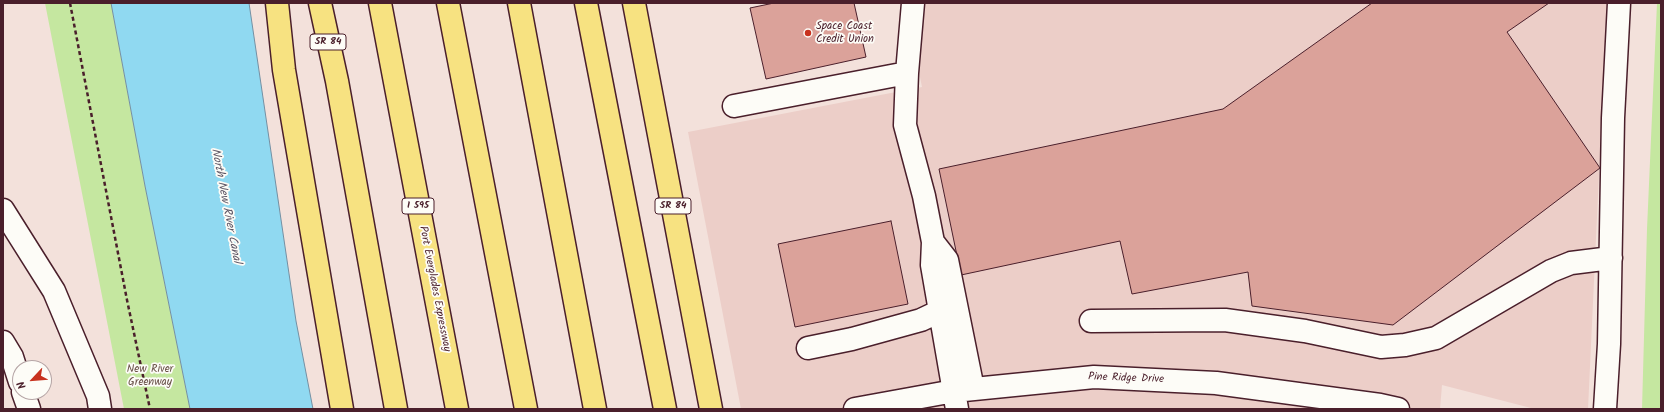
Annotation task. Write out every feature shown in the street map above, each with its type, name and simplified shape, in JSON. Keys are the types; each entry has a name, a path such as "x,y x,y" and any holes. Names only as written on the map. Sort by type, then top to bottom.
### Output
{"main road":[{"path":"276,3 284,70 342,409"},
{"name":"SR 84","path":"320,3 337,81 396,409"},
{"name":"Port Everglades Expressway","path":"380,3 457,409"},
{"path":"448,3 526,409"},
{"path":"519,3 595,409"},
{"path":"586,3 665,409"},
{"name":"SR 84","path":"634,3 714,408"}],"street":[{"path":"913,3 907,73 905,125 924,196 933,242 932,265 940,311 962,396"},
{"path":"1605,409 1609,344 1613,118 1619,3"},
{"path":"734,106 907,73"},
{"path":"3,210 54,291 98,396 100,409"},
{"path":"933,242 947,260 962,396"},
{"path":"1091,321 1225,320 1305,331 1381,347 1405,345 1436,338 1551,271 1571,264 1611,258"},
{"path":"808,348 852,339 921,320 940,311"},
{"path":"3,342 13,360"},
{"name":"Pine Ridge Drive","path":"854,409 962,396 1094,377 1216,382 1380,405 1398,409"}],"path":[{"path":"70,3 127,300 150,409"}],"shaded area":[{"path":"905,3 1607,3 1588,409 1535,409 1442,385 1440,409 741,409 688,132 922,87"}],"green space":[{"name":"New River Greenway","path":"45,3 111,3 145,186 190,409 124,409"},
{"path":"1657,3 1661,3 1661,409 1642,409 1647,229"}],"water":[{"name":"North New River Canal","path":"111,3 249,3 296,321 313,409 190,409 145,186"}],"building":[{"name":"Space Coast Credit Union","path":"774,3 854,3 866,57 766,79 750,8"},
{"path":"1372,3 1549,3 1507,32 1600,168 1393,325 1252,306 1248,272 1132,294 1120,241 961,275 939,169 1223,109"},
{"path":"891,221 908,304 795,327 778,244"}],"place":[{"name":"Space Coast Credit Union","path":"808,33"}]}
